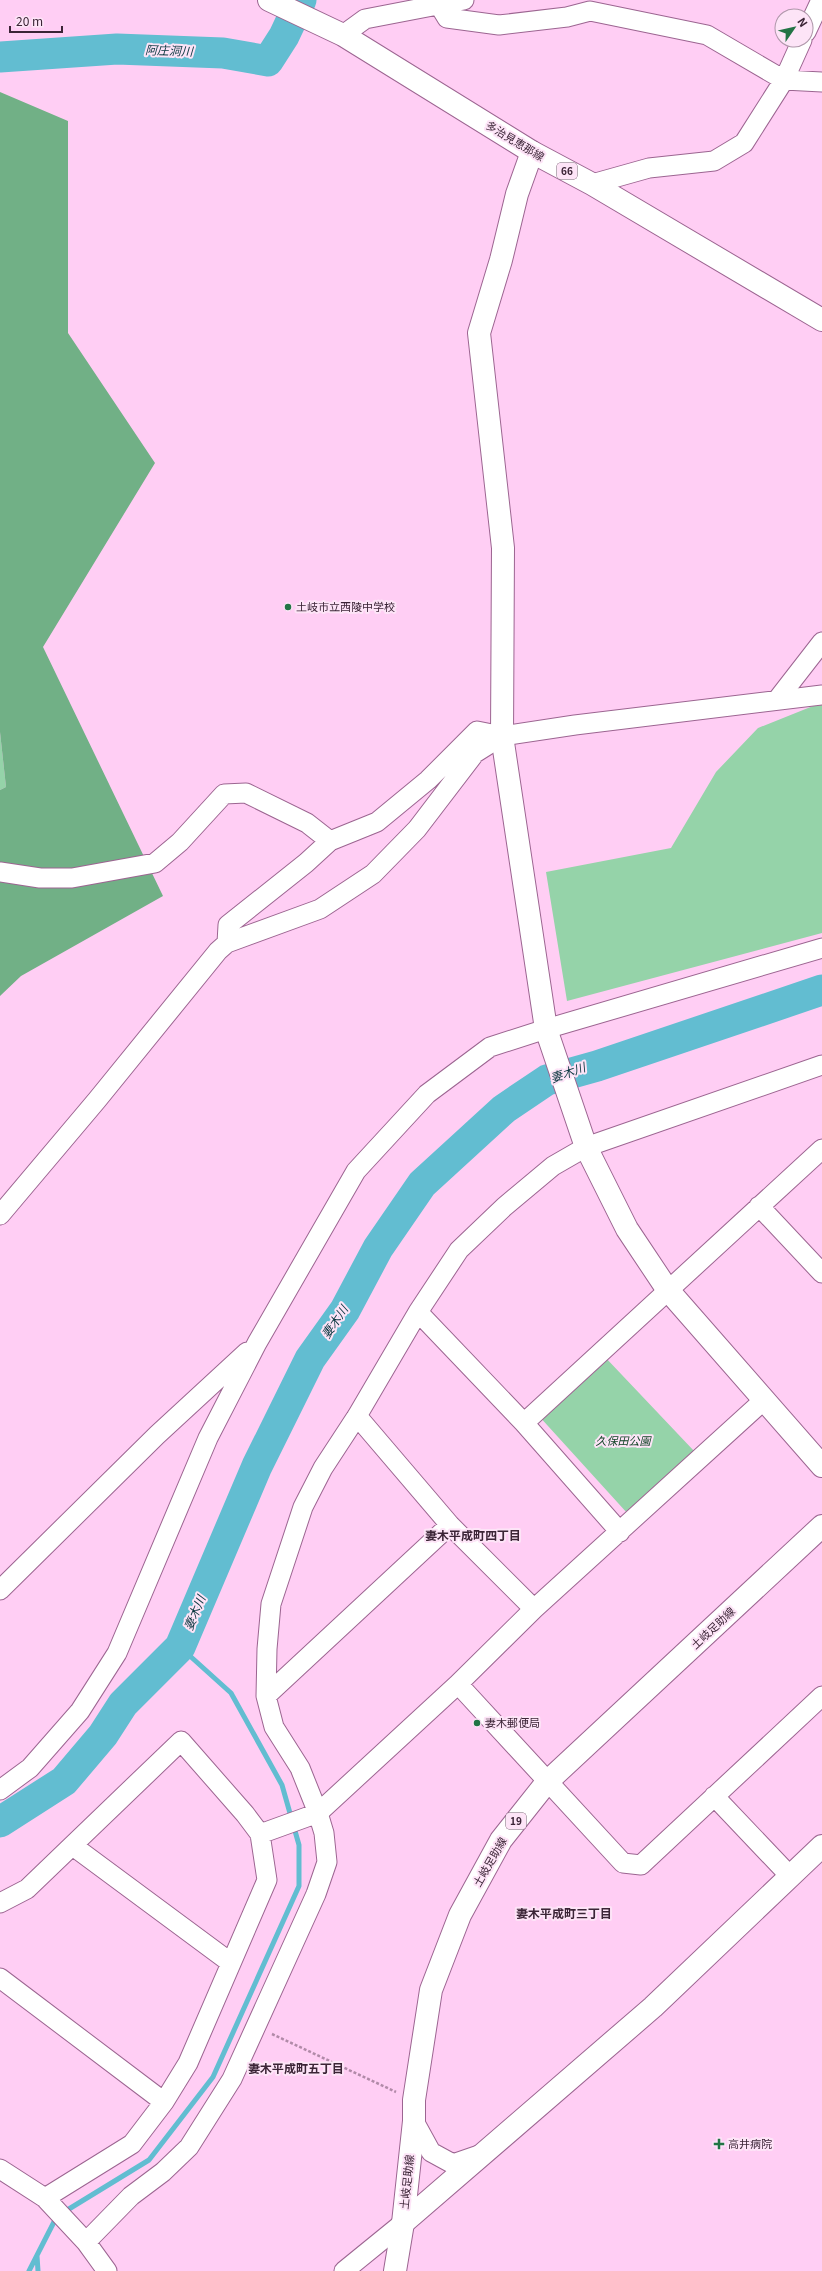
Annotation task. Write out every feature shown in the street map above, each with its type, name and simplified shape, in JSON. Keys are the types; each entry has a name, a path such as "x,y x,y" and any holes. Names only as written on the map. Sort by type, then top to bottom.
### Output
{"street":[{"path":"343,35 365,19 437,3 464,0"},
{"path":"814,15 821,0"},
{"name":"多治見恵那線","path":"277,3 343,35 532,152 592,184 822,320"},
{"path":"437,3 447,18 499,25 567,17 590,11 708,35 784,80 822,82"},
{"path":"592,184 649,168 714,161 744,143 784,80 798,48"},
{"path":"532,152 517,194 501,260 479,333 503,548 502,736 546,1029 586,1148 627,1229 667,1289 822,1466"},
{"path":"777,700 822,642"},
{"path":"227,943 228,925 306,863 330,841 377,822 428,780 477,731 502,736 822,695"},
{"path":"0,1215 97,1100 218,950 227,943 320,909 373,874 417,829 475,753 502,736"},
{"path":"0,872 40,878 72,878 155,863 180,842 224,794 246,793 307,823 330,841"},
{"path":"0,1790 30,1768 80,1711 117,1653 208,1438 257,1343 356,1172 427,1094 490,1047 546,1029 822,948"},
{"path":"86,2242 131,2196 163,2172 188,2146 232,2079 316,1894 327,1862 324,1834 318,1813 300,1768 274,1727 266,1696 266,1649 272,1604 302,1506 323,1468 357,1416 418,1312 459,1250 504,1207 553,1166 586,1148 822,1065"},
{"path":"524,1422 822,1148"},
{"path":"759,1206 822,1273"},
{"path":"418,1312 524,1422 620,1532"},
{"path":"0,1590 157,1434 257,1343"},
{"path":"260,1834 318,1813 458,1684 534,1609 764,1400"},
{"path":"357,1416 450,1526 534,1609"},
{"path":"266,1696 450,1526"},
{"name":"土岐足助線","path":"395,2271 403,2223 414,2111 431,1990 460,1915 501,1840 547,1782 822,1526"},
{"path":"458,1684 623,1863 641,1865 822,1696"},
{"path":"0,1903 28,1889 181,1741 260,1834 267,1880 188,2063 164,2102 132,2144 45,2198"},
{"path":"714,1796 790,1876"},
{"path":"73,1846 231,1963"},
{"path":"344,2271 403,2223 653,2007 822,1846"},
{"path":"0,1978 164,2102"},
{"path":"414,2111 431,2152 453,2164 486,2151"},
{"path":"0,2169 45,2198 86,2242 107,2271"}],"path":[{"path":"255,2026 414,2111"}],"green space":[{"path":"0,92 68,121 68,333 155,463 43,647 163,896 21,976 0,996 0,790 6,787 0,732"},
{"path":"822,705 822,933 567,1001 546,872 671,848 716,772 758,728 813,706"},
{"path":"0,732 6,787 0,790"},
{"name":"久保田公園","path":"604,1356 695,1452 628,1514 538,1415"}],"waterway":[{"name":"阿庄洞川","path":"0,57 117,49 223,53 268,61 284,36 301,0"},
{"name":"妻木川","path":"0,1822 64,1781 103,1735 123,1704 180,1647 257,1466 310,1359 345,1310 378,1248 422,1184 504,1109 547,1080 597,1066 822,990"},
{"path":"64,2212 149,2160 213,2077 299,1886 299,1845 282,1785 231,1693 180,1647"},
{"path":"29,2271 57,2216"},
{"path":"37,2256 38,2271"}],"place":[{"name":"土岐市立西陵中学校","path":"288,607"},
{"name":"妻木郵便局","path":"477,1723"},
{"name":"高井病院","path":"719,2144"}],"district":[{"name":"妻木平成町四丁目","path":"473,1536"},
{"name":"妻木平成町三丁目","path":"564,1914"},
{"name":"妻木平成町五丁目","path":"296,2069"}]}
